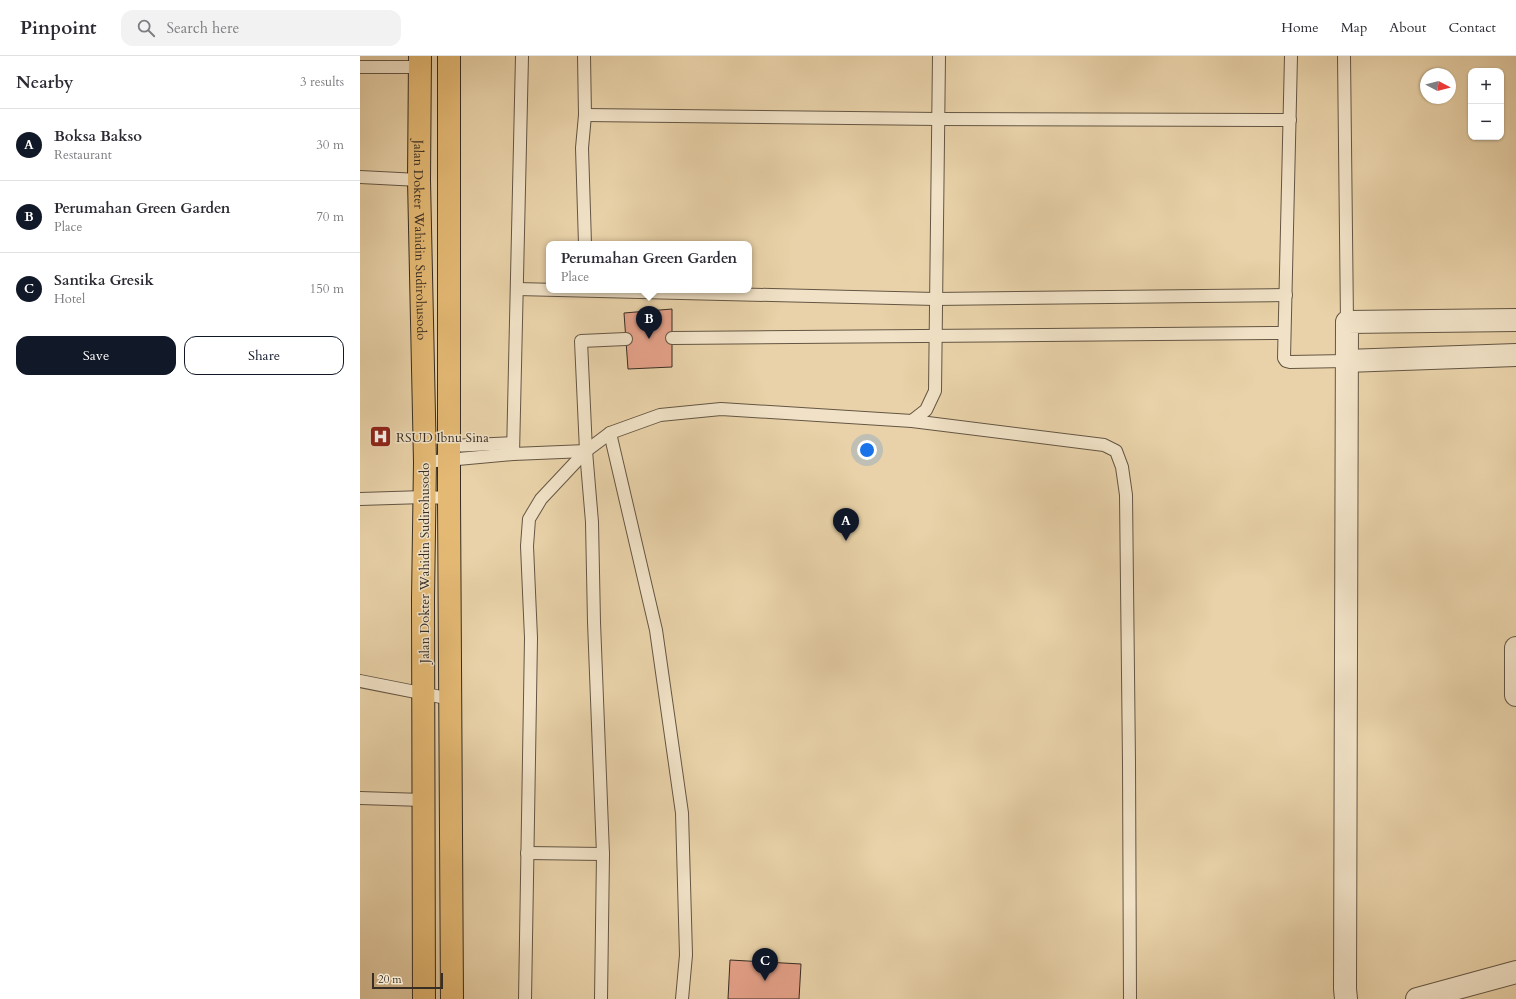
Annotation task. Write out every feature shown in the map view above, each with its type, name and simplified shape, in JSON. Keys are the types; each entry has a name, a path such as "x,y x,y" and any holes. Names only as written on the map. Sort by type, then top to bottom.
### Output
{"highway":[{"name":"Jalan Dokter Wahidin Sudirohusodo","path":"449,56 452,999"},
{"name":"Jalan Dokter Wahidin Sudirohusodo","path":"420,62 419,180 425,462 424,999"}],"street":[{"path":"1346,999 1347,322 1516,320"},
{"path":"1346,361 1516,355"},
{"path":"1516,648 1516,695"},
{"path":"1417,999 1516,972"}],"lane":[{"path":"513,449 522,56"},
{"path":"584,56 585,115 582,148 585,241"},
{"path":"912,421 926,410 935,391 939,56"},
{"path":"1291,56 1284,358 1287,361 1346,361"},
{"path":"1344,56 1347,322"},
{"path":"360,67 420,62"},
{"path":"585,115 938,119 1290,120"},
{"path":"360,177 419,180"},
{"path":"517,290 546,291"},
{"path":"656,293 935,299 1286,295"},
{"path":"672,338 1284,333"},
{"path":"601,999 603,854 594,622 592,522 586,451 581,341 626,340"},
{"path":"525,999 531,638 527,546 529,519 541,499 586,451 610,433 660,415 721,409 912,421 1104,445 1116,451 1122,467 1126,495 1130,999"},
{"path":"610,433 656,630 682,813 686,955 682,999"},
{"path":"425,462 450,453 513,449 586,451"},
{"path":"360,499 424,497 450,498"},
{"path":"360,681 450,699"},
{"path":"360,798 424,800"},
{"path":"527,852 603,854"}],"building":[{"path":"672,309 672,367 628,369 624,313"},
{"path":"730,960 801,964 799,999 728,999"}],"place":[{"name":"Perumahan Green Garden","path":"649,339"},
{"name":"RSUD Ibnu Sina","path":"381,437"},
{"name":"Boksa Bakso","path":"846,541"},
{"name":"Santika Gresik","path":"765,981"}]}
